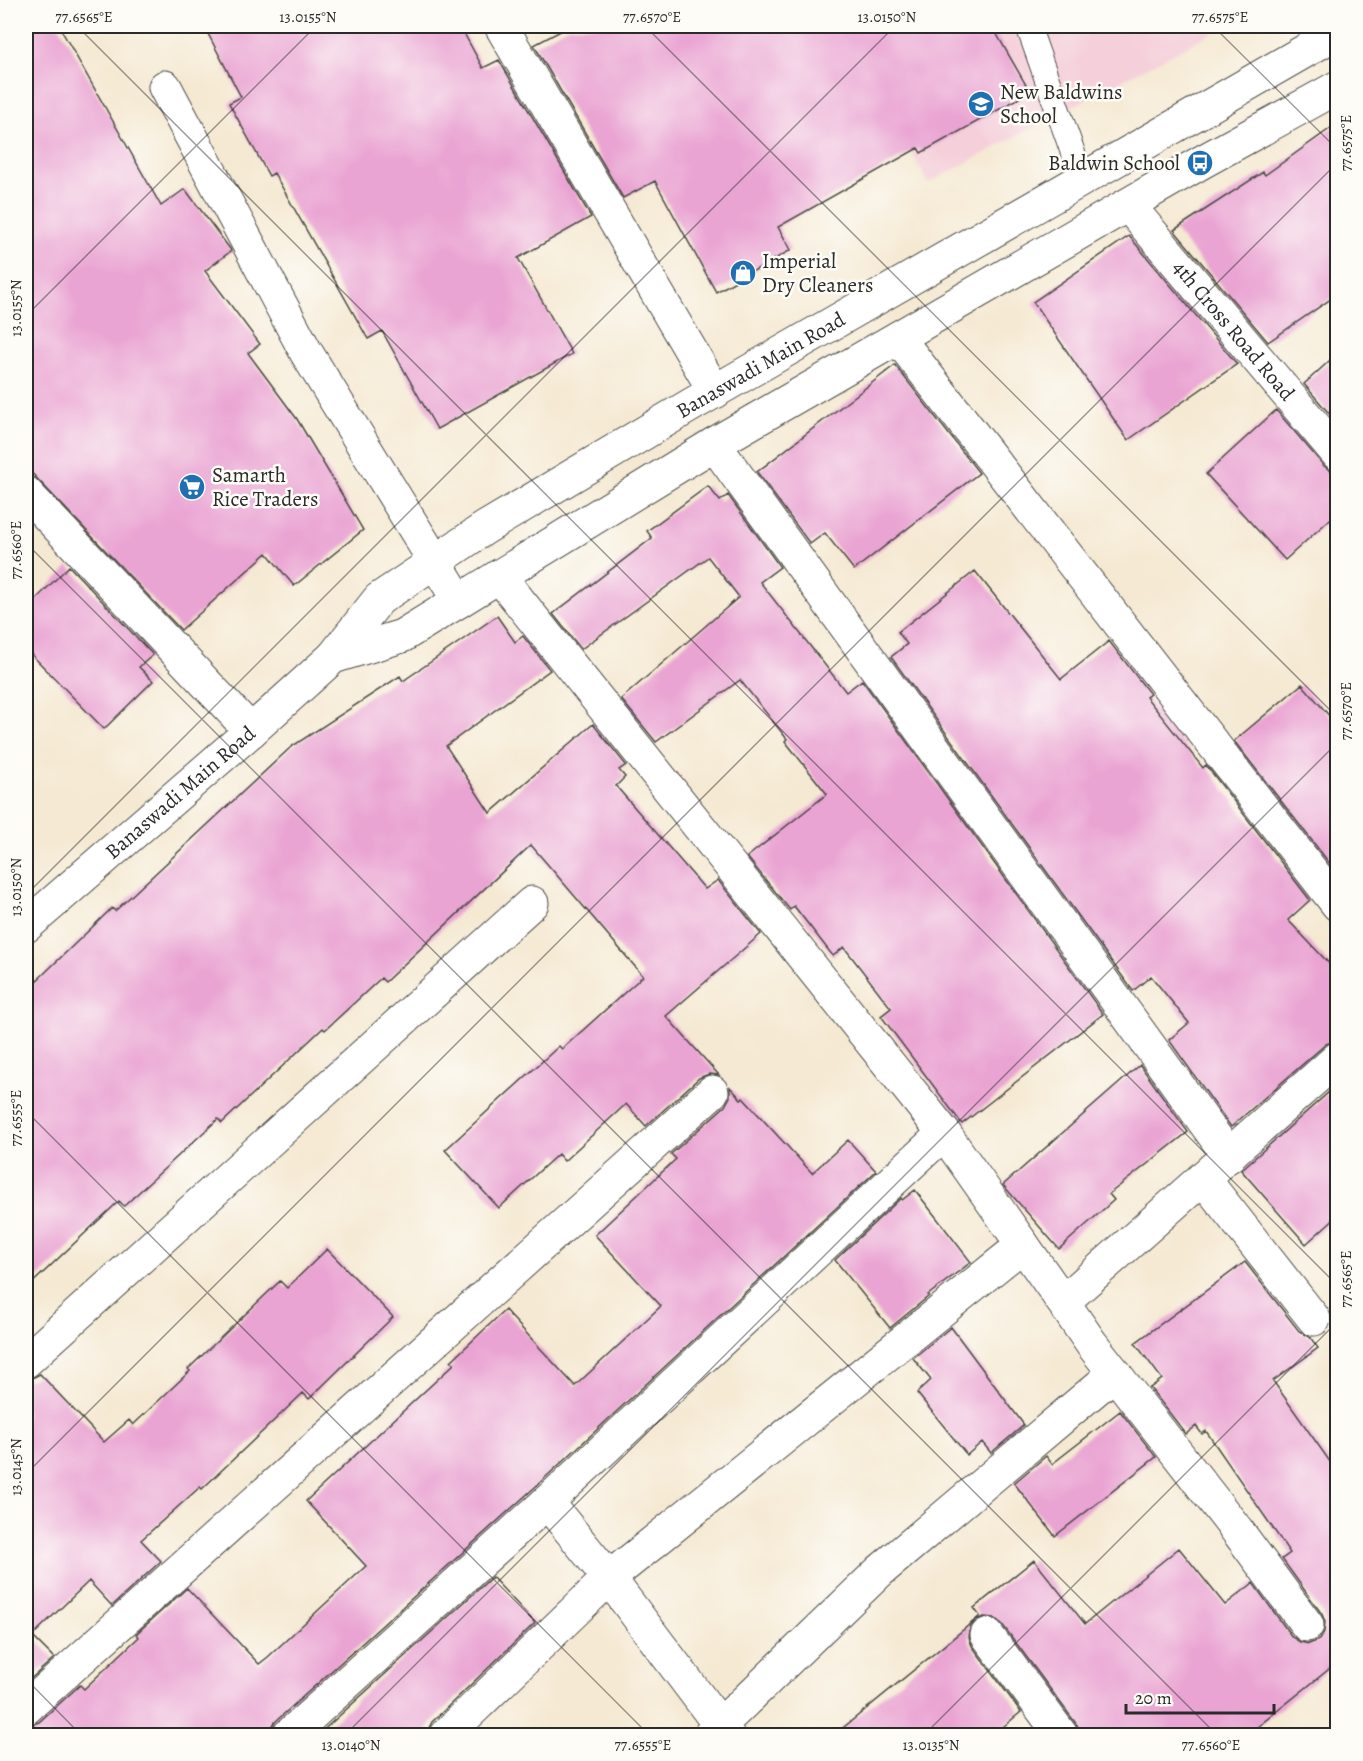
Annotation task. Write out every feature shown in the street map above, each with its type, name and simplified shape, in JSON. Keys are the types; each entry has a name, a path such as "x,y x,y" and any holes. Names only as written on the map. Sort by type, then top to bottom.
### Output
{"street":[{"path":"501,26 715,392"},
{"name":"Banaswadi Main Road","path":"26,926 333,657 379,600 436,561 486,528 715,392 1338,32"},
{"path":"165,87 306,352 459,601"},
{"name":"Banaswadi Main Road","path":"333,657 402,636 714,444 1128,205 1338,87"},
{"name":"4th Cross Road Road","path":"1128,205 1338,454"},
{"path":"898,338 1338,905"},
{"path":"714,444 1229,1156"},
{"path":"26,493 250,731"},
{"path":"499,576 944,1133 1115,1373 1307,1625"},
{"path":"26,1361 532,903"},
{"path":"1063,1302 1338,1058"},
{"path":"26,1708 712,1092"},
{"path":"288,1736 547,1502 944,1133"},
{"path":"1203,1178 1314,1319"},
{"path":"446,1736 609,1578 1023,1245"},
{"path":"547,1502 609,1578 719,1732 880,1571 1115,1373"},
{"path":"987,1635 1062,1736"}],"lane":[{"path":"1028,26 1083,181"}],"shaded area":[{"name":"New Baldwins School","path":"843,26 1225,26 928,183"}],"building":[{"path":"26,26 59,26 161,206 185,189 230,249 231,251 205,271 260,344 248,353 297,419 363,530 294,586 267,553 181,630 26,467"},
{"path":"204,26 460,26 483,68 499,60 591,217 518,258 572,354 437,429 382,331 368,339 274,173 269,176 229,103 241,97"},
{"path":"570,26 992,26 1030,92 921,153 918,148 778,227 791,250 716,292 655,181 623,198 534,45"},
{"path":"1338,123 1338,294 1268,342 1174,230 1263,172 1265,175"},
{"path":"1129,236 1237,364 1128,440 1033,302"},
{"path":"1338,353 1338,424 1304,384"},
{"path":"895,365 979,473 854,570 825,533 810,544 757,472"},
{"path":"1276,410 1324,466 1331,471 1338,472 1338,512 1285,560 1206,474"},
{"path":"708,486 720,501 728,495 780,567 760,582 846,692 862,680 1103,1014 962,1124 881,1016 891,1008 844,947 833,956 794,906 790,910 747,857 827,794 740,680 656,742 621,699 739,597 708,557 581,649 553,614 652,538 647,531"},
{"path":"69,566 153,655 139,667 153,681 104,729 26,649 26,609"},
{"path":"975,571 1061,679 1109,641 1150,694 1146,697 1203,768 1206,765 1310,900 1288,920 1338,973 1338,1040 1326,1044 1231,1127 1169,1040 1189,1023 1151,976 1133,991 891,657 907,644 898,632"},
{"path":"497,616 515,642 523,636 550,670 446,746 490,813 593,724 626,765 619,770 625,777 616,786 705,889 718,880 761,934 666,1016 719,1075 709,1074 699,1078 646,1126 626,1104 564,1161 558,1154 499,1208 445,1150 559,1046 562,1049 643,976 531,845 385,982 381,978 325,1030 323,1028 222,1123 218,1119 124,1206 119,1201 26,1289 26,991 112,908 115,911 291,747 400,676 403,681"},
{"path":"1302,684 1338,726 1338,874 1234,741"},
{"path":"1140,1065 1188,1132 1109,1194 1114,1200 1059,1249 1003,1185"},
{"path":"1338,1084 1338,1215 1306,1244 1241,1170"},
{"path":"730,1087 741,1099 743,1098 812,1173 848,1140 876,1171 534,1488 275,1722 270,1730 270,1736 26,1736 26,1726 39,1722 80,1685 84,1689 139,1637 136,1634 187,1588 259,1664 268,1657 366,1566 306,1501 454,1364 451,1361 505,1310 575,1386 661,1306 595,1235 676,1159 671,1154 725,1106 730,1097"},
{"path":"915,1190 971,1262 890,1328 835,1260 901,1198 902,1200"},
{"path":"327,1249 393,1317 309,1399 303,1393 202,1489 200,1487 141,1540 161,1561 112,1606 89,1581 32,1636 54,1658 26,1683 26,1379 40,1374 104,1442 129,1420 133,1425 280,1281 287,1288"},
{"path":"1245,1262 1299,1331 1310,1337 1318,1348 1273,1381 1338,1473 1338,1662 1246,1736 1082,1736 1077,1725 1002,1624 994,1618 984,1617 976,1620 970,1627 969,1638 972,1646 1021,1712 992,1736 833,1736 980,1616 974,1608 1034,1560 1085,1624 1179,1548 1225,1605 1253,1583 1292,1637 1309,1644 1319,1640 1324,1632 1325,1622 1322,1614 1282,1559 1290,1553 1206,1431 1202,1434 1196,1426 1186,1434 1150,1388 1162,1379 1135,1343"},
{"path":"951,1327 1024,1425 991,1453 982,1442 967,1455 917,1393 931,1380 913,1358"},
{"path":"1120,1411 1156,1457 1055,1536 1014,1483 1046,1456 1052,1464"},
{"path":"492,1577 535,1623 432,1722 425,1736 317,1736"}],"place":[{"name":"New Baldwins School","path":"981,104"},
{"name":"Baldwin School","path":"1200,163"},
{"name":"Imperial Dry Cleaners","path":"743,273"},
{"name":"Samarth Rice Traders","path":"192,487"}]}
